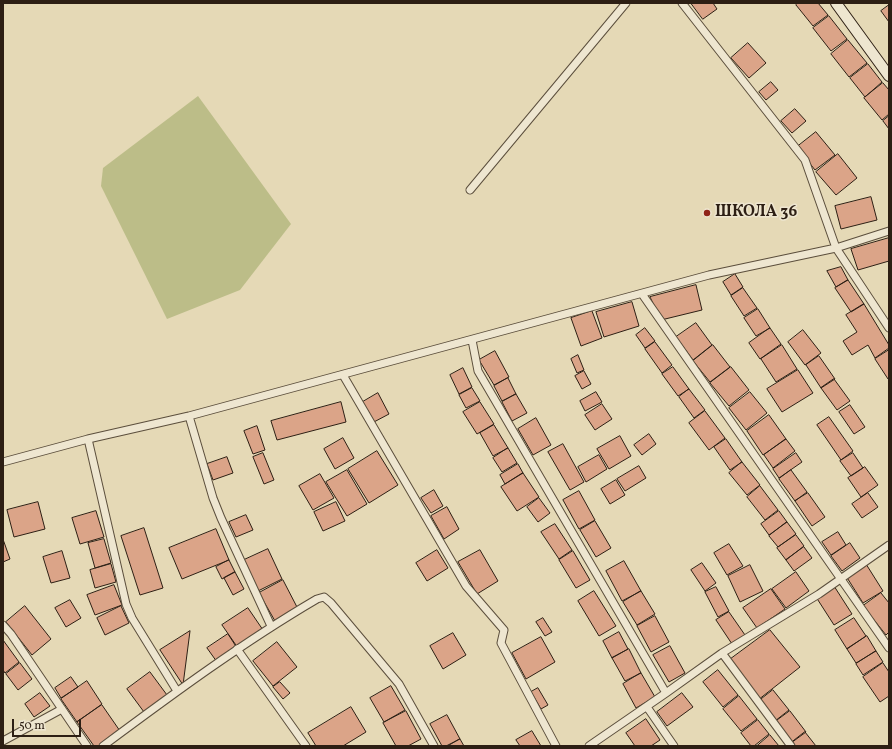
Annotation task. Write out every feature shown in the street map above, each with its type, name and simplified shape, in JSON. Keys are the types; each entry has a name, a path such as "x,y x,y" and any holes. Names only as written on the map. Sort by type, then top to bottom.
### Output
{"main road":[{"path":"836,3 889,76"}],"street":[{"path":"470,190 626,3"},
{"path":"682,3 805,160 836,248 889,328"},
{"path":"3,462 88,439 189,416 709,275 836,248 889,231"},
{"path":"642,294 889,648"},
{"path":"472,340 478,371 666,694"},
{"path":"343,375 466,586 504,630 501,643 556,746"},
{"path":"189,416 213,498 271,626"},
{"path":"88,439 126,604 132,618 177,691"},
{"path":"589,746 666,694 722,653 819,594 889,545"},
{"path":"103,746 177,691 271,626 317,599 324,597 331,602 399,684 434,746"},
{"path":"3,625 11,634 87,746"},
{"path":"237,649 306,746"},
{"path":"722,653 791,746"},
{"path":"647,707 674,746"},
{"path":"3,741 62,708"}],"green space":[{"path":"198,96 291,224 240,290 167,319 101,186 103,168"}],"building":[{"path":"691,3 713,3 717,9 703,19"},
{"path":"798,3 818,3 828,15 813,26 796,5"},
{"path":"889,5 889,22 881,11"},
{"path":"829,16 847,39 831,51 813,28"},
{"path":"848,40 867,63 849,77 831,54"},
{"path":"748,43 766,63 749,78 731,58"},
{"path":"868,64 882,82 865,97 850,78"},
{"path":"771,82 778,90 766,100 759,92"},
{"path":"883,83 889,90 889,114 882,120 864,98"},
{"path":"795,109 806,121 792,133 781,121"},
{"path":"889,116 889,129 883,121"},
{"path":"816,132 835,155 815,170 797,147"},
{"path":"838,154 857,178 836,195 816,172"},
{"path":"871,197 877,220 841,229 835,206"},
{"path":"889,238 889,261 858,270 851,249"},
{"path":"841,267 848,280 836,287 827,271"},
{"path":"735,274 743,287 731,295 723,282"},
{"path":"848,280 864,304 851,312 835,288"},
{"path":"696,285 702,310 661,320 650,297"},
{"path":"743,288 757,308 744,316 731,296"},
{"path":"632,302 639,326 604,337 596,312"},
{"path":"864,304 889,345 889,348 875,358 868,345 852,355 843,341 857,332 846,315"},
{"path":"758,309 770,328 756,336 744,318"},
{"path":"592,311 602,338 581,346 571,318"},
{"path":"696,323 712,345 693,360 676,337"},
{"path":"645,328 655,341 645,348 636,335"},
{"path":"770,328 781,344 760,359 749,343"},
{"path":"803,330 821,353 805,365 788,342"},
{"path":"655,342 672,365 662,373 645,349"},
{"path":"713,345 730,367 710,382 693,361"},
{"path":"782,345 797,369 776,382 761,359"},
{"path":"889,350 889,378 888,379 875,359"},
{"path":"495,351 509,377 494,385 479,360"},
{"path":"578,355 584,370 577,373 571,359"},
{"path":"819,356 835,379 821,388 806,365"},
{"path":"673,367 689,389 678,396 662,374"},
{"path":"731,367 749,390 729,406 710,383"},
{"path":"463,368 472,387 459,394 450,375"},
{"path":"798,370 813,393 782,412 767,389"},
{"path":"584,371 591,384 582,389 575,376"},
{"path":"508,378 516,394 502,401 494,386"},
{"path":"834,379 850,401 837,410 821,388"},
{"path":"472,388 480,401 466,408 459,395"},
{"path":"689,389 705,410 694,418 679,397"},
{"path":"596,392 602,402 585,411 580,401"},
{"path":"750,392 767,413 746,430 729,408"},
{"path":"378,393 389,414 372,423 361,403"},
{"path":"516,394 527,413 512,421 502,402"},
{"path":"341,402 346,422 277,440 271,421"},
{"path":"480,402 494,424 477,434 463,412"},
{"path":"602,404 612,419 595,430 585,415"},
{"path":"850,405 865,427 854,434 839,412"},
{"path":"705,411 725,438 709,450 689,423"},
{"path":"769,415 786,439 763,455 747,431"},
{"path":"829,417 853,451 841,460 817,425"},
{"path":"536,418 551,445 533,455 518,429"},
{"path":"494,425 508,448 493,456 480,433"},
{"path":"257,426 265,450 253,454 244,431"},
{"path":"649,434 656,444 642,455 634,445"},
{"path":"620,436 631,456 609,469 597,449"},
{"path":"343,438 354,458 335,469 324,449"},
{"path":"726,439 742,462 730,470 714,447"},
{"path":"786,439 795,451 773,468 764,455"},
{"path":"563,444 584,482 570,490 548,452"},
{"path":"508,448 517,463 502,472 493,458"},
{"path":"377,451 398,485 369,503 348,469"},
{"path":"263,453 274,480 264,484 253,457"},
{"path":"796,453 802,462 779,478 773,469"},
{"path":"853,453 863,468 851,476 840,461"},
{"path":"599,455 607,469 586,482 578,467"},
{"path":"227,457 233,473 213,480 207,464"},
{"path":"742,462 760,485 747,495 729,473"},
{"path":"518,464 523,473 505,484 500,475"},
{"path":"639,466 646,478 625,491 617,479"},
{"path":"865,467 878,485 861,497 848,478"},
{"path":"347,470 367,504 347,516 326,482"},
{"path":"791,470 807,492 795,501 779,479"},
{"path":"523,473 539,497 517,511 501,487"},
{"path":"320,474 334,498 313,510 299,486"},
{"path":"616,480 625,495 610,504 601,489"},
{"path":"760,486 778,510 765,520 747,497"},
{"path":"434,490 443,506 431,513 421,498"},
{"path":"579,491 595,520 579,529 563,500"},
{"path":"808,493 825,517 812,526 795,501"},
{"path":"868,493 878,507 862,518 852,504"},
{"path":"539,498 550,513 538,522 527,507"},
{"path":"38,502 45,529 14,537 7,510"},
{"path":"336,502 345,521 323,531 314,512"},
{"path":"447,507 459,529 444,539 431,516"},
{"path":"96,511 104,537 80,544 72,518"},
{"path":"779,511 787,522 769,535 761,524"},
{"path":"246,515 253,530 236,537 229,522"},
{"path":"595,521 611,548 596,557 580,530"},
{"path":"787,522 796,534 778,547 769,536"},
{"path":"555,524 572,550 559,559 541,532"},
{"path":"144,528 163,588 140,595 121,536"},
{"path":"216,529 229,560 182,579 169,548"},
{"path":"838,532 846,545 831,555 822,542"},
{"path":"796,535 804,546 786,560 777,548"},
{"path":"104,539 111,563 95,568 88,543"},
{"path":"4,542 10,559 3,562 3,543"},
{"path":"850,543 860,558 842,571 831,556"},
{"path":"729,544 743,566 727,575 714,553"},
{"path":"804,547 812,558 794,571 786,560"},
{"path":"268,549 282,579 258,591 244,560"},
{"path":"437,550 448,568 427,581 416,563"},
{"path":"480,550 498,581 477,594 458,562"},
{"path":"62,551 70,578 51,583 43,557"},
{"path":"573,551 590,580 576,588 559,560"},
{"path":"229,560 235,572 222,579 216,567"},
{"path":"624,561 641,591 622,601 606,571"},
{"path":"702,563 716,583 705,591 691,570"},
{"path":"111,564 116,582 95,588 90,570"},
{"path":"866,564 883,591 863,603 846,576"},
{"path":"750,565 763,591 740,602 728,576"},
{"path":"235,572 244,589 233,595 224,578"},
{"path":"796,572 809,591 786,608 772,589"},
{"path":"283,580 298,609 275,621 259,593"},
{"path":"114,585 122,605 95,615 87,595"},
{"path":"834,586 852,614 834,625 816,597"},
{"path":"716,587 729,611 718,617 705,592"},
{"path":"771,589 785,609 757,628 743,608"},
{"path":"594,591 616,626 599,636 578,601"},
{"path":"641,591 655,614 637,625 623,602"},
{"path":"881,593 889,603 889,632 886,635 863,606"},
{"path":"70,600 81,618 66,627 55,608"},
{"path":"25,606 51,639 32,655 6,622"},
{"path":"121,606 129,623 105,635 97,618"},
{"path":"248,608 263,630 238,648 222,625"},
{"path":"729,612 745,635 732,644 716,620"},
{"path":"655,616 669,642 651,652 637,626"},
{"path":"543,618 552,632 545,636 536,622"},
{"path":"854,618 866,636 847,649 835,630"},
{"path":"770,630 800,667 758,700 728,661"},
{"path":"190,631 183,685 160,650"},
{"path":"619,632 628,649 612,658 603,641"},
{"path":"453,633 466,655 443,669 430,646"},
{"path":"228,634 237,648 217,662 207,648"},
{"path":"867,636 876,651 856,663 847,649"},
{"path":"541,637 555,662 526,679 512,653"},
{"path":"3,640 19,662 5,673 3,670"},
{"path":"277,642 297,667 273,686 253,661"},
{"path":"670,646 685,673 669,682 653,655"},
{"path":"629,649 641,673 625,681 612,658"},
{"path":"876,651 883,662 863,675 856,664"},
{"path":"20,663 32,679 18,690 6,674"},
{"path":"883,663 889,672 889,696 880,702 863,677"},
{"path":"718,670 738,695 723,707 703,682"},
{"path":"150,672 167,695 144,712 127,689"},
{"path":"641,673 655,697 636,708 623,684"},
{"path":"71,677 78,687 61,698 55,688"},
{"path":"87,681 102,704 77,722 61,699"},
{"path":"280,682 290,693 283,699 273,687"},
{"path":"391,686 405,710 384,722 370,698"},
{"path":"538,688 548,705 541,709 531,692"},
{"path":"773,690 789,710 775,721 759,701"},
{"path":"40,693 50,706 34,717 25,704"},
{"path":"682,693 693,707 667,726 657,712"},
{"path":"739,696 757,719 741,731 723,709"},
{"path":"102,705 120,731 98,746 94,746 77,722"},
{"path":"351,707 366,732 343,746 316,746 308,733"},
{"path":"406,711 421,739 408,746 396,746 383,723"},
{"path":"790,711 806,732 791,743 775,722"},
{"path":"447,715 460,739 446,746 442,746 430,724"},
{"path":"646,719 660,740 651,746 635,746 626,733"},
{"path":"758,720 769,734 754,746 751,746 741,733"},
{"path":"532,731 541,746 520,746 516,740"},
{"path":"805,732 816,746 793,746 791,743"},
{"path":"770,735 779,746 757,746"},
{"path":"460,739 464,746 448,746"}],"place":[{"name":"ШКОЛА 36","path":"707,213"}]}
